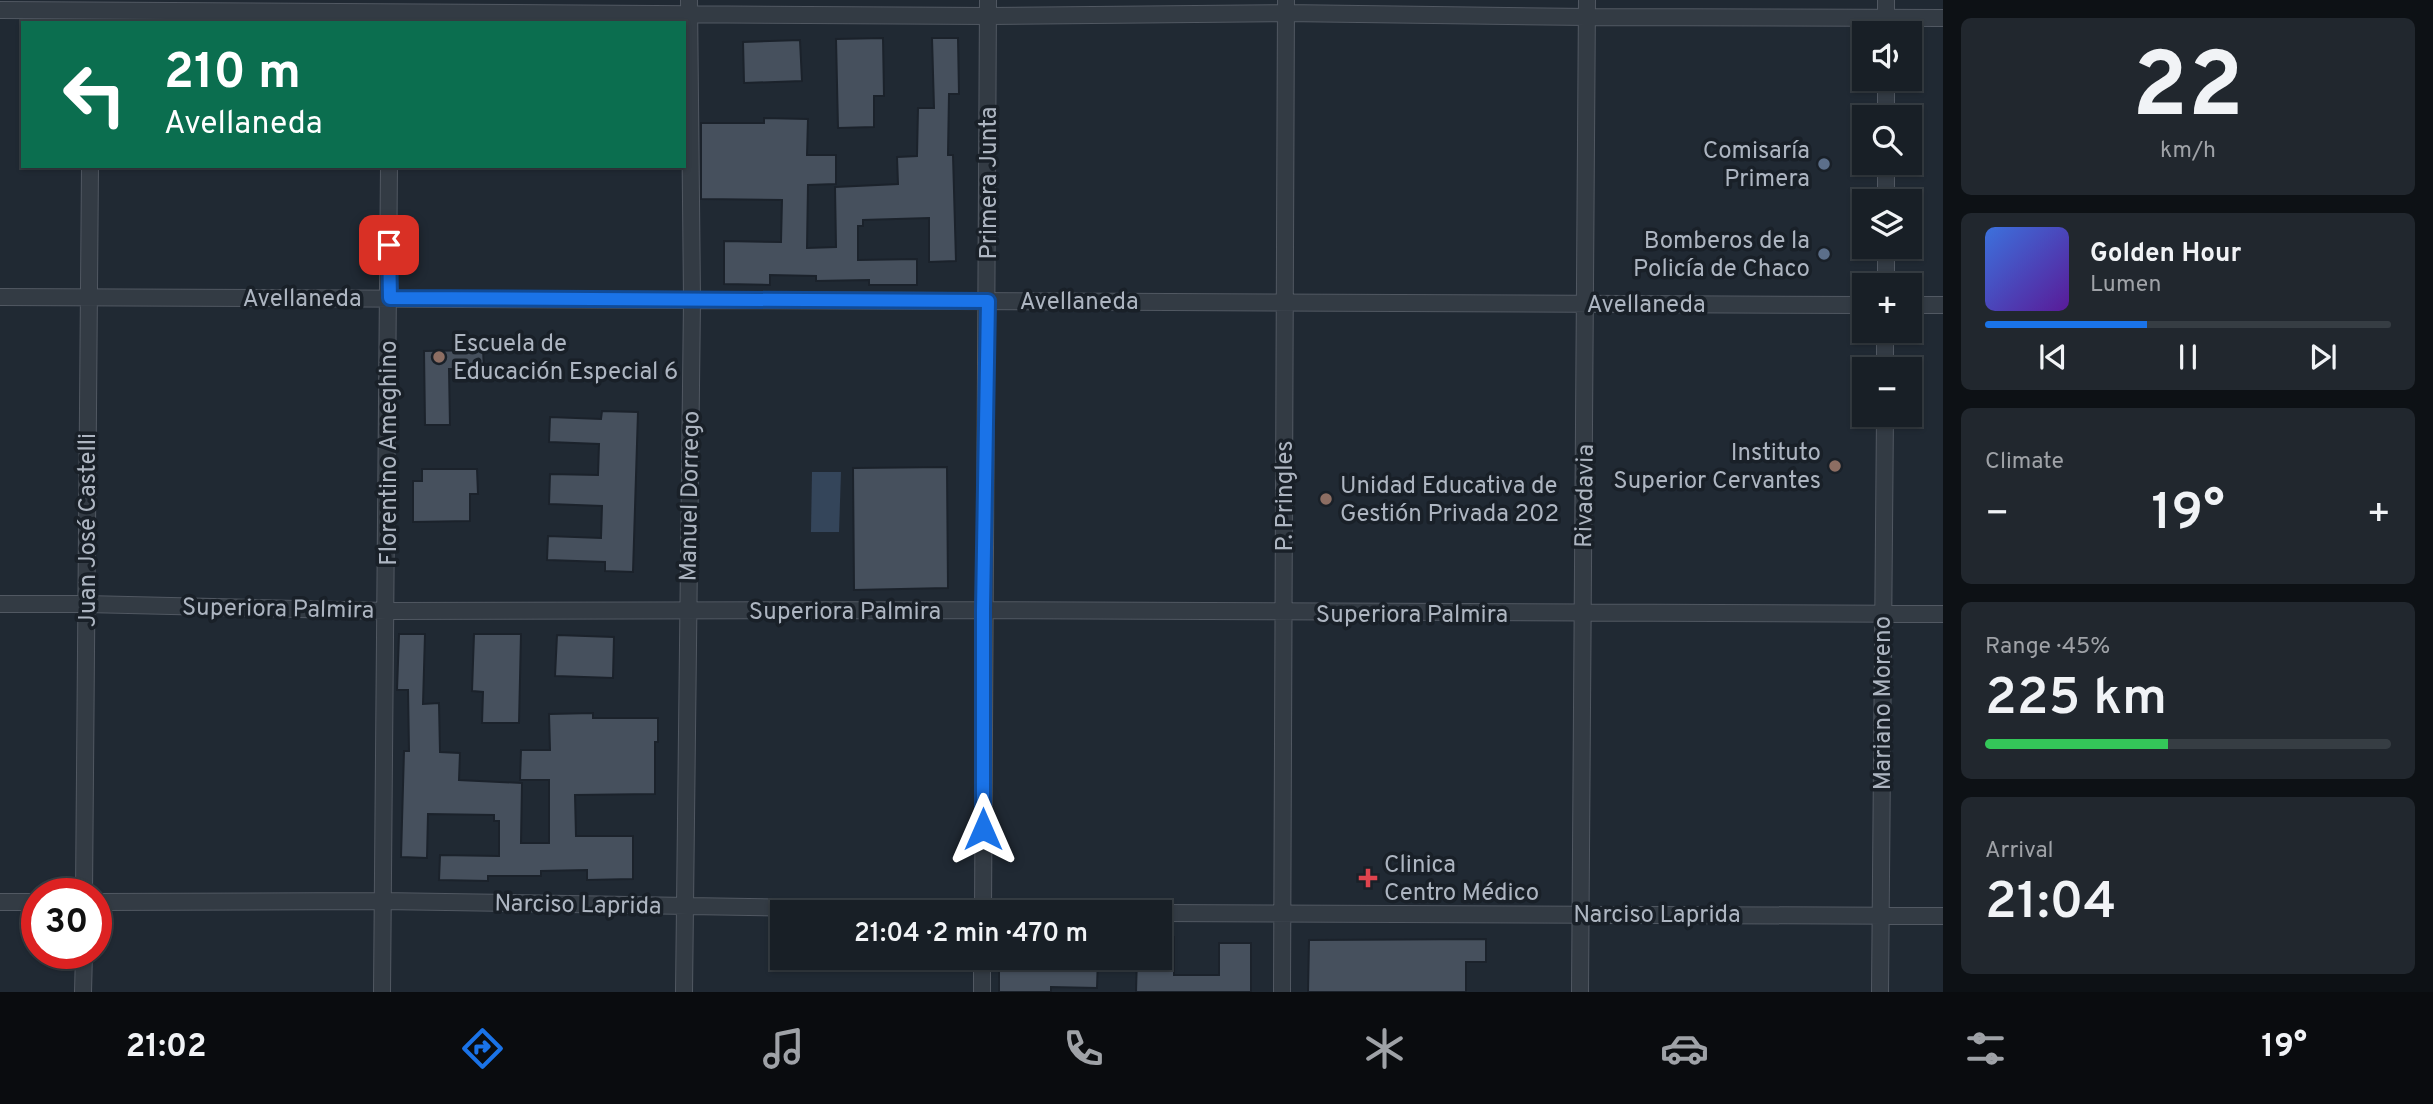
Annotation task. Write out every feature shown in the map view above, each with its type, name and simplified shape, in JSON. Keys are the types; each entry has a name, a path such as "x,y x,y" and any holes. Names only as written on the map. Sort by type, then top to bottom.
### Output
{"street":[{"name":"Rivadavia","path":"1580,992 1587,0"},
{"path":"1886,0 1886,21"},
{"path":"0,10 388,12 689,6 1285,6 1852,24"},
{"name":"Manuel Dorrego","path":"684,992 692,300 689,6"},
{"name":"P. Pringles","path":"1282,992 1285,6"},
{"name":"Primera Junta","path":"983,900 988,8"},
{"path":"1919,21 1943,18"},
{"name":"Juan José Castelli","path":"84,878 90,168"},
{"name":"Florentino Ameghino","path":"383,992 389,168"},
{"name":"Avellaneda","path":"0,297 1852,305"},
{"path":"1922,305 1943,305"},
{"name":"Mariano Moreno","path":"1880,992 1885,427"},
{"name":"Superiora Palmira","path":"0,604 387,611 983,610 1582,615 1943,614"},
{"name":"Narciso Laprida","path":"112,902 383,901 770,907"},
{"path":"0,902 21,902"},
{"name":"Narciso Laprida","path":"1172,913 1943,916"},
{"path":"83,992 84,969"},
{"path":"982,970 982,992"}],"water":[{"path":"812,472 841,472 839,532 811,532"}],"building":[{"path":"883,38 884,96 874,96 874,127 838,128 836,39"},
{"path":"932,38 958,38 959,94 949,94 948,155 953,155 956,261 929,262 929,218 863,220 863,226 858,226 858,260 917,259 917,285 869,285 869,280 816,281 816,276 770,275 770,285 724,284 724,241 781,242 782,200 701,199 701,123 764,123 764,118 808,119 807,155 836,155 836,184 808,185 807,248 836,247 835,187 898,184 897,157 917,156 918,108 934,108"},
{"path":"800,40 802,81 744,83 743,42"},
{"path":"483,350 484,369 449,369 450,425 425,425 424,351"},
{"path":"602,411 638,412 633,572 605,571 605,562 547,560 548,536 601,538 602,506 549,504 550,474 598,475 599,444 549,442 550,417 601,419"},
{"path":"947,467 948,588 854,590 853,468"},
{"path":"422,469 477,469 478,494 470,494 470,521 413,522 413,481 422,481"},
{"path":"399,634 425,634 423,704 439,703 440,752 460,753 459,780 522,783 521,843 549,843 549,780 520,780 521,750 550,750 549,714 593,713 593,718 658,718 655,794 575,795 576,836 633,836 633,879 587,880 587,870 541,871 541,876 488,876 488,881 439,880 440,855 499,856 499,821 494,821 494,815 428,814 427,858 401,857 404,751 409,751 408,690 397,690"},
{"path":"474,634 521,634 519,723 482,723 483,692 472,691"},
{"path":"557,635 614,637 613,678 555,676"},
{"path":"1172,937 1174,975 1219,975 1219,943 1251,943 1251,992 1136,992 1137,970 1172,970"},
{"path":"1486,939 1486,962 1466,962 1466,992 1308,992 1309,940"},
{"path":"999,970 1098,970 1097,988 1051,987 1051,992 999,992"}],"place":[{"name":"Comisaría Primera","path":"1824,164"},
{"name":"Bomberos de la Policía de Chaco","path":"1824,254"},
{"name":"Escuela de Educación Especial 6","path":"439,357"},
{"name":"Instituto Superior Cervantes","path":"1835,466"},
{"name":"Unidad Educativa de Gestión Privada 202","path":"1326,499"},
{"name":"Clinica Centro Médico","path":"1368,878"}],"route":[{"path":"389,245 390,298 988,301 983,829"}]}
